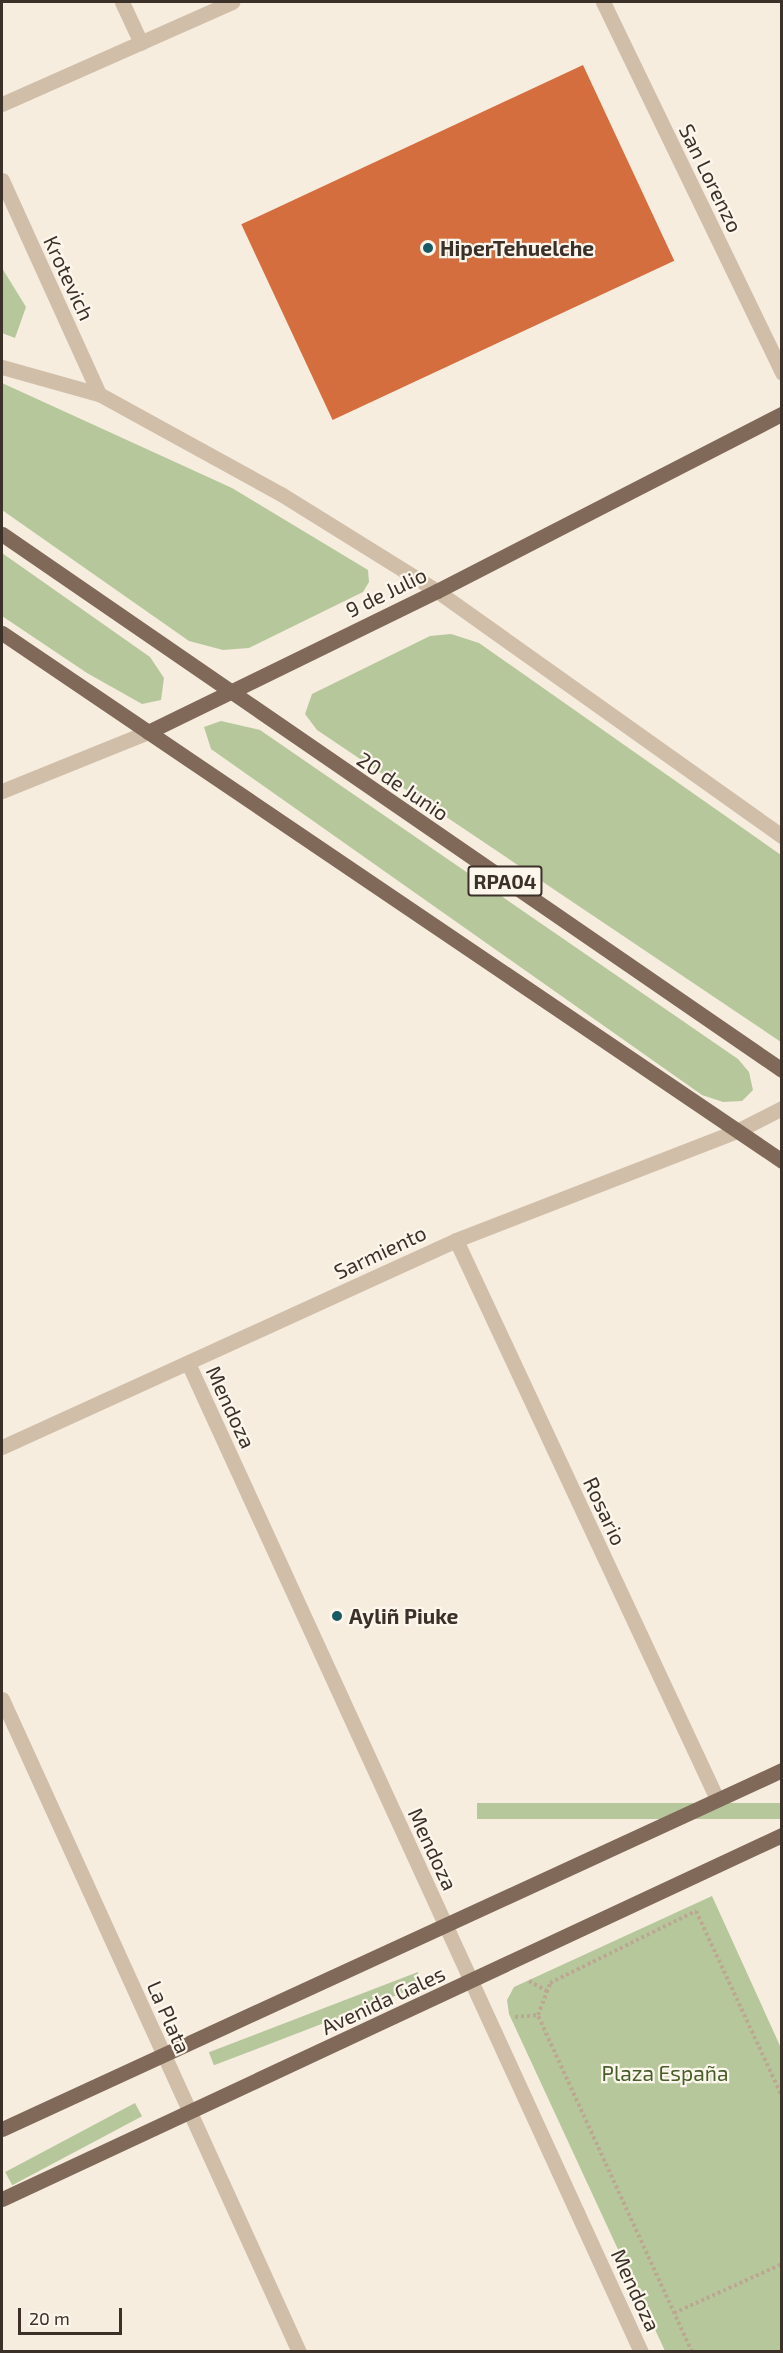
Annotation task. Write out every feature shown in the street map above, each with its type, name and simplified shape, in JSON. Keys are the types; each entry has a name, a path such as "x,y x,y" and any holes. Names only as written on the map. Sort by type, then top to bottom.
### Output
{"main road":[{"name":"9 de Julio","path":"147,732 437,591 782,414"},
{"name":"20 de Junio","path":"2,534 228,692 782,1070"},
{"path":"2,633 782,1161"},
{"name":"Avenida Gales","path":"2,2129 782,1770"},
{"name":"Avenida Gales","path":"2,2199 188,2115 782,1835"}],"street":[{"path":"122,2 141,43"},
{"path":"2,104 232,2"},
{"name":"San Lorenzo","path":"603,2 782,373"},
{"name":"Krotevich","path":"2,180 99,394"},
{"path":"2,367 99,394 281,494 437,591 782,836"},
{"name":"9 de Julio","path":"2,791 147,732"},
{"name":"Sarmiento","path":"2,1447 456,1240 739,1130 782,1108"},
{"name":"Rosario","path":"456,1240 717,1799"},
{"name":"Mendoza","path":"188,1364 641,2352"},
{"name":"La Plata","path":"2,1699 163,2054 188,2115 298,2352"}],"path":[{"path":"692,2352 538,2015 550,1983 696,1911 782,2096"},
{"path":"674,2313 782,2264"}],"green space":[{"path":"2,268 26,307 15,338 2,333"},
{"path":"2,383 232,488 368,570 369,582 363,592 249,648 223,650 189,641 2,510"},
{"path":"2,553 150,657 164,678 161,700 142,704 87,673 2,616"},
{"path":"451,634 479,643 781,855 781,1042 317,730 305,714 312,694 430,636"},
{"path":"221,721 260,730 738,1059 749,1072 753,1090 742,1101 723,1102 702,1095 211,749 204,727"},
{"path":"477,1803 781,1803 781,1819 477,1819"},
{"name":"Plaza España","path":"712,1896 781,2048 781,2351 665,2351 509,2014 507,2000 514,1987"},
{"path":"418,1972 423,1985 214,2065 209,2052"},
{"path":"135,2103 142,2116 12,2185 5,2172"}],"building":[{"path":"583,65 674,261 333,420 241,224"}],"place":[{"name":"HiperTehuelche","path":"428,248"},
{"name":"Ayliñ Piuke","path":"337,1616"}]}
